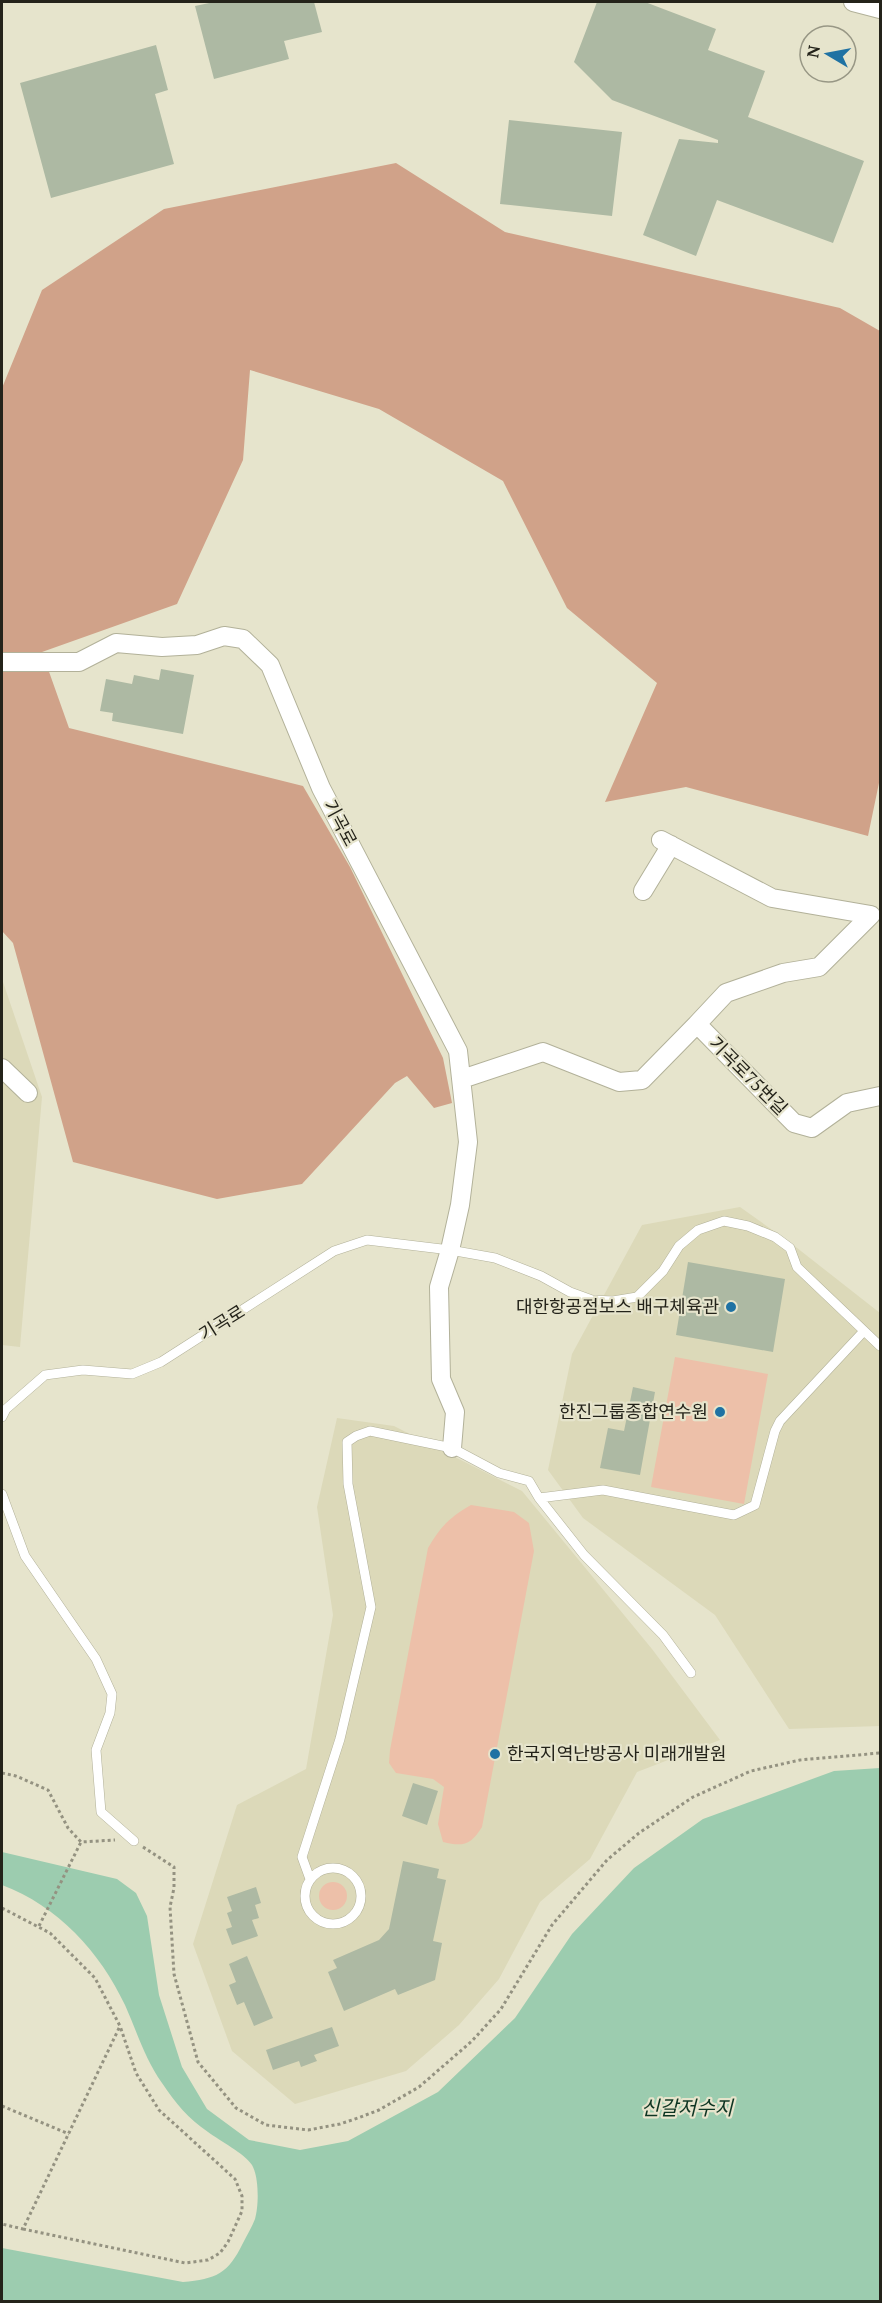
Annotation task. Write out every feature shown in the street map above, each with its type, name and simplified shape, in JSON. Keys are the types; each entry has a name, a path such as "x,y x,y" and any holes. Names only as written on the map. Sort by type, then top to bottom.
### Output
{"street":[{"path":"853,2 880,9"},
{"name":"기곡로","path":"2,662 79,662 116,643 162,647 196,645 224,636 243,639 270,665 321,788 458,1051 468,1142 460,1204 439,1287 441,1379 456,1412 453,1448"},
{"path":"644,891 666,843 772,898 871,915 819,968 783,973 726,993 697,1024"},
{"name":"기곡로75번길","path":"462,1079 543,1052 619,1082 642,1080 697,1024 794,1123 812,1128 847,1103 880,1096"},
{"path":"2,1068 28,1093"}],"lane":[{"path":"450,1250 495,1258 541,1276 570,1292 592,1300 613,1301 638,1297 663,1271 679,1246 698,1230 724,1221 748,1226 775,1237 789,1248 797,1266 880,1346"},
{"name":"기곡로","path":"2,1417 6,1409 45,1375 83,1370 132,1374 161,1362 334,1251 367,1240 450,1250"},
{"path":"539,1498 603,1490 734,1515 755,1505 775,1431 780,1421 864,1331"},
{"path":"310,1879 326,1868 335,1867 351,1874 357,1881 362,1898 354,1915 338,1924 319,1921 312,1915 305,1897 310,1879 302,1857 340,1739 371,1607 348,1484 347,1442 356,1436 370,1431 453,1448 499,1473 529,1481 539,1498 584,1555 663,1635 691,1674"},
{"path":"2,1494 25,1556 96,1659 112,1694 110,1713 96,1750 101,1812 134,1841"}],"path":[{"path":"2,1773 16,1776 48,1790 68,1828 81,1842 134,1841 174,1867 171,1907 174,1974 198,2061 236,2108 266,2125 308,2130 358,2118 419,2087 472,2041 501,2009 552,1925 607,1860 639,1833 693,1797 751,1771 771,1766 800,1760 880,1754"},
{"path":"39,1926 81,1842"},
{"path":"2,1908 50,1933 95,1978 120,2026 136,2073 159,2110 235,2178 242,2196 242,2211 228,2242 220,2253 208,2260 185,2263 2,2224"},
{"path":"23,2229 120,2026"},
{"path":"2,2106 69,2134"}],"shaded area":[{"path":"396,163 505,232 840,308 880,331 880,778 868,836 686,787 605,802 657,683 567,608 503,481 379,409 250,370 243,460 177,604 42,652 69,728 303,786 350,867 443,1058 452,1103 434,1108 407,1076 395,1083 302,1184 217,1199 73,1162 13,943 2,931 2,388 42,290 164,209"},
{"path":"2,979 42,1097 20,1347 2,1345"},
{"name":"한진그룹종합연수원","path":"740,1207 792,1244 880,1313 880,1726 789,1729 715,1615 583,1518 548,1470 572,1354 642,1225"},
{"path":"675,1357 768,1374 744,1504 651,1487"},
{"name":"한국지역난방공사 미래개발원","path":"337,1418 394,1426 522,1491 652,1649 720,1740 637,1772 590,1859 540,1902 499,1979 459,2025 406,2071 295,2104 232,2051 193,1944 237,1805 306,1769 333,1615 317,1507"},
{"path":"471,1505 514,1512 529,1523 534,1551 482,1827 470,1841 456,1844 443,1842 438,1824 444,1787 433,1779 396,1773 389,1763 428,1548 446,1523"},
{"path":"333,1882 343,1886 347,1896 343,1906 333,1910 323,1906 319,1896 323,1886"}],"water":[{"name":"신갈저수지","path":"880,1768 880,2301 2,2301 2,2248 183,2282 213,2277 232,2262 255,2219 258,2199 256,2177 252,2165 238,2152 194,2121 177,2104 162,2083 146,2055 115,1985 90,1949 59,1918 22,1894 2,1885 2,1852 117,1879 136,1893 147,1916 159,1995 182,2067 207,2109 249,2140 300,2150 348,2141 438,2092 515,2018 572,1934 634,1868 703,1819 834,1771"}],"building":[{"path":"214,2 314,2 322,32 284,41 289,59 214,79 195,6"},
{"path":"597,2 645,2 716,29 708,50 765,71 748,117 864,161 833,243 717,200 696,256 643,235 679,139 718,143 718,140 612,100 574,62"},
{"path":"156,45 168,90 155,94 174,164 51,198 20,83"},
{"path":"509,120 622,132 612,216 500,204"},
{"path":"161,669 194,675 183,734 112,721 113,713 100,711 106,679 132,684 134,675 159,680"},
{"name":"대한항공점보스 배구체육관","path":"688,1262 785,1279 773,1352 676,1335"},
{"path":"633,1387 655,1392 640,1475 600,1468 608,1428 624,1431"},
{"path":"413,1783 438,1791 427,1825 402,1816"},
{"path":"403,1861 439,1869 437,1878 446,1880 433,1941 442,1943 435,1980 398,1995 395,1989 344,2011 328,1972 337,1968 333,1960 379,1940 389,1929"},
{"path":"256,1887 261,1903 255,1905 259,1918 252,1920 258,1936 232,1945 226,1929 232,1927 227,1913 232,1911 227,1897"},
{"path":"247,1956 273,2018 254,2026 244,2002 237,2005 229,1985 236,1982 229,1964"},
{"path":"332,2027 339,2046 314,2055 317,2061 301,2067 299,2061 273,2070 266,2050"}],"place":[{"name":"대한항공점보스 배구체육관","path":"731,1307"},
{"name":"한진그룹종합연수원","path":"720,1412"},
{"name":"한국지역난방공사 미래개발원","path":"495,1754"}]}
